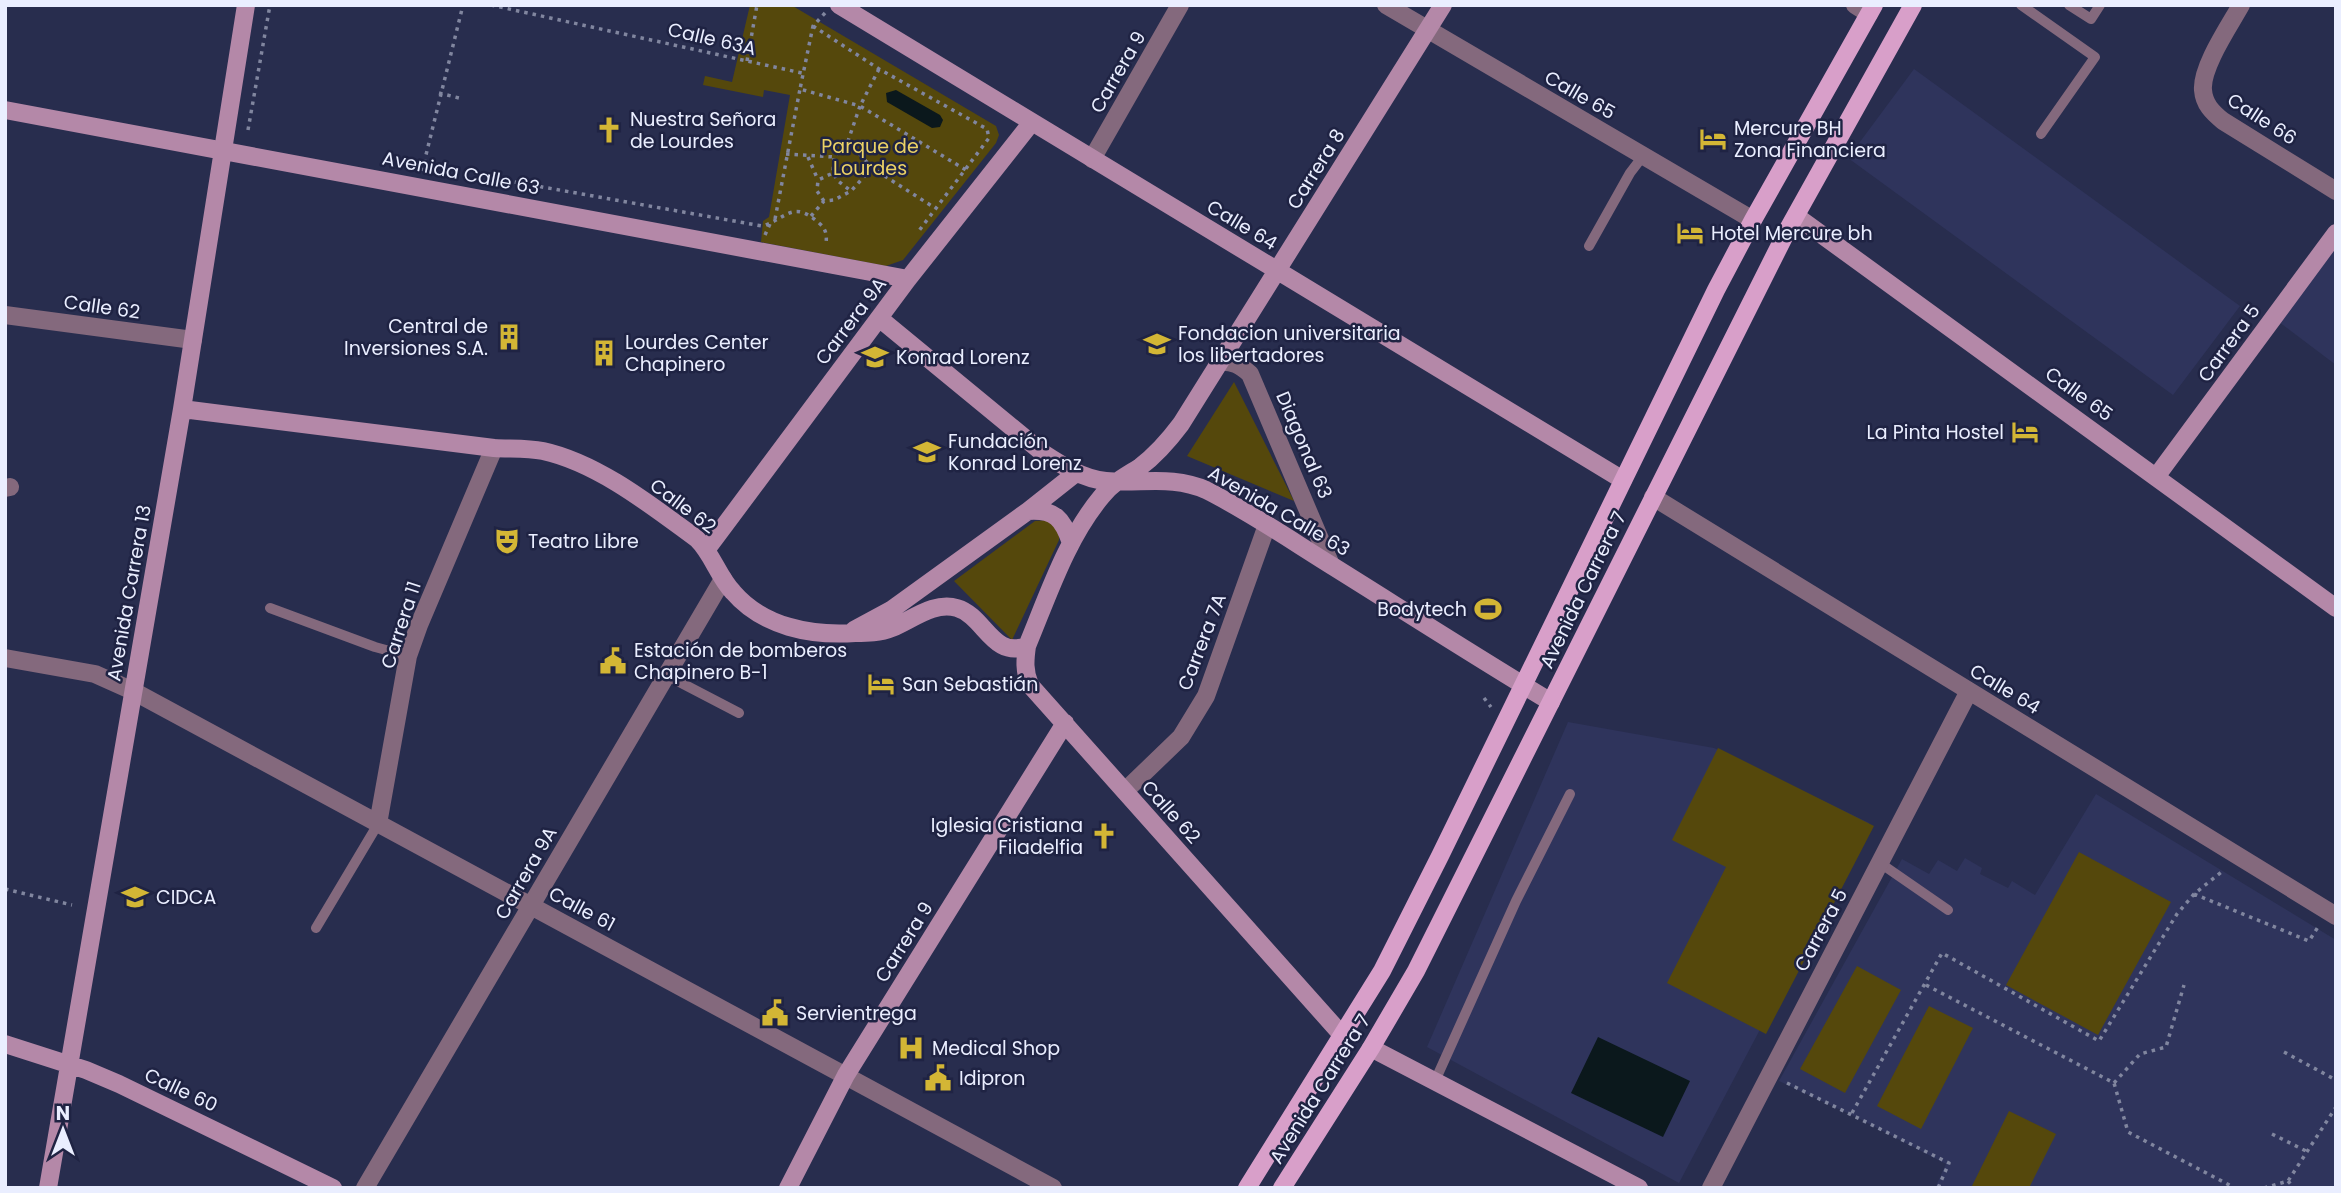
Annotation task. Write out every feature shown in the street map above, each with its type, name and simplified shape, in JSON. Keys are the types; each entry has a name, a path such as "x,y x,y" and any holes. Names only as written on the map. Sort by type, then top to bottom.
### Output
{"main road":[{"name":"Avenida Carrera 7","path":"1282,1188 1371,1048 1427,950 1796,215 1913,5"},
{"name":"Avenida Carrera 7","path":"1247,1188 1382,971 1753,220 1866,8"}],"street":[{"name":"Avenida Carrera 13","path":"48,1188 182,409 246,5"},
{"name":"Carrera 9","path":"1092,159 1180,5"},
{"name":"Calle 65","path":"1386,5 1753,220"},
{"name":"Carrera 8","path":"1117,481 1141,466 1170,438 1443,5"},
{"name":"Calle 66","path":"2241,5 2203,80 2203,90 2211,111 2222,121 2336,191"},
{"name":"Calle 64","path":"833,8 1032,122 1623,480"},
{"name":"Avenida Calle 63","path":"5,110 908,279"},
{"name":"Carrera 9A","path":"707,549 908,279 1032,122"},
{"name":"Calle 65","path":"1796,215 2336,608"},
{"name":"Carrera 5","path":"2156,477 2336,233"},
{"name":"Calle 62","path":"5,315 192,340"},
{"name":"Avenida Calle 63","path":"879,318 1043,453 1076,473 1093,479 1171,480 1191,484 1267,525 1551,702"},
{"name":"Diagonal 63","path":"1219,362 1230,361 1250,374 1331,565"},
{"name":"Calle 62","path":"182,409 494,448 541,451 569,459 592,469 685,530 707,549 723,579 754,611 773,621 814,632 847,634 891,629 930,610 945,607 966,612 1000,645 1018,649 1027,646 1026,675 1030,685 1342,1035"},
{"name":"Carrera 11","path":"378,824 408,656 494,448"},
{"path":"847,634 891,610 1076,473"},
{"path":"1027,646 1071,543 1102,495 1117,481"},
{"name":"Calle 64","path":"1653,497 2332,914"},
{"path":"1028,511 1052,513 1061,521 1071,543"},
{"name":"Carrera 7A","path":"1125,791 1181,737 1206,696 1267,525"},
{"name":"Carrera 9A","path":"365,1188 723,579"},
{"name":"Calle 61","path":"5,658 95,674 133,691 1053,1188"},
{"name":"Carrera 5","path":"1711,1188 1969,691"},
{"name":"Carrera 9","path":"788,1188 846,1075 1065,723"},
{"name":"Calle 60","path":"5,1044 69,1065 164,1104 333,1188"},
{"path":"1371,1048 1639,1188"}],"lane":[{"path":"2021,5 2095,57 2041,134"},
{"path":"2069,5 2091,19 2099,5"},
{"path":"1589,246 1630,173 1643,156"},
{"path":"270,608 374,647 408,656"},
{"path":"666,675 739,713"},
{"path":"1435,1082 1516,901 1570,794"},
{"path":"316,928 378,824"},
{"path":"1880,863 1948,910"}],"path":[{"path":"243,154 270,5"},
{"path":"418,187 439,93 463,5"},
{"name":"Calle 63A","path":"491,5 802,73"},
{"path":"747,61 757,5"},
{"path":"775,219 813,26 833,8"},
{"path":"813,26 879,69 987,129 989,138 915,237"},
{"path":"851,191 838,181 833,173 834,158 848,141 860,106 879,69"},
{"path":"800,89 860,106 966,170"},
{"path":"439,93 463,99"},
{"path":"848,141 872,168 935,208"},
{"path":"786,154 808,157 826,155 834,158"},
{"path":"808,157 818,180 817,191 824,201"},
{"path":"811,215 824,201 834,200 851,191 872,168"},
{"path":"818,180 833,173"},
{"path":"499,202 503,180 762,226 793,212 811,215 824,227 827,235 822,263"},
{"path":"1852,1114 1942,953 2099,1041 2177,914 2194,894 2241,858"},
{"path":"5,889 72,905"},
{"path":"2194,894 2309,941 2332,914"},
{"path":"1926,985 2115,1083 2128,1132 2235,1188"},
{"path":"2115,1083 2140,1054 2166,1047 2184,985"},
{"path":"2284,1052 2336,1080"},
{"path":"1770,1074 1949,1163 1938,1188"},
{"path":"2264,1188 2288,1181 2336,1107"},
{"path":"2272,1134 2306,1151"},
{"path":"2288,1181 2294,1188"}],"shaded area":[{"path":"1914,69 2240,306 2173,395 1848,158"},
{"path":"896,90 940,115 943,120 940,127 932,128 887,102 886,93"},
{"path":"2336,245 2336,365 2279,322"},
{"path":"1568,722 1714,748 1869,823 1679,1183 1427,1047"},
{"path":"2096,794 2336,940 2336,1188 1935,1188 1946,1164 1779,1081 1902,859 1929,874 1938,860 1957,871 1965,858 1982,868 1980,874 2008,888 2012,881 2035,895"},
{"path":"1598,1037 1690,1081 1663,1137 1571,1093"}],"green space":[{"name":"Parque de Lourdes","path":"750,5 791,5 996,126 999,135 996,143 903,260 886,266 761,242 763,221 769,217 790,95 764,90 763,97 703,85 705,76 732,82"},
{"path":"1234,382 1294,501 1187,456"},
{"path":"1050,520 1059,527 1059,540 1012,640 954,581 1035,521"},
{"path":"1718,748 1874,826 1766,1034 1667,983 1726,867 1672,840"},
{"path":"2079,852 2171,902 2098,1035 2006,985"},
{"path":"1857,966 1901,990 1845,1093 1800,1069"},
{"path":"1929,1006 1973,1028 1921,1129 1877,1106"},
{"path":"2009,1111 2056,1134 2029,1188 1971,1188"}],"place":[{"name":"Nuestra Señora de Lourdes","path":"609,130"},
{"name":"Mercure BH Zona Financiera","path":"1713,139"},
{"name":"Hotel Mercure bh","path":"1690,233"},
{"name":"Central de Inversiones S.A.","path":"509,337"},
{"name":"Fondacion universitaria los libertadores","path":"1157,344"},
{"name":"Lourdes Center Chapinero","path":"604,353"},
{"name":"Konrad Lorenz","path":"875,357"},
{"name":"La Pinta Hostel","path":"2025,432"},
{"name":"Fundación Konrad Lorenz","path":"927,452"},
{"name":"Teatro Libre","path":"507,541"},
{"name":"Bodytech","path":"1488,609"},
{"name":"Estación de bomberos Chapinero B-1","path":"613,661"},
{"name":"San Sebastián","path":"881,684"},
{"name":"Iglesia Cristiana Filadelfia","path":"1104,836"},
{"name":"CIDCA","path":"135,897"},
{"name":"Servientrega","path":"775,1013"},
{"name":"Medical Shop","path":"911,1048"},
{"name":"Idipron","path":"938,1078"}]}
